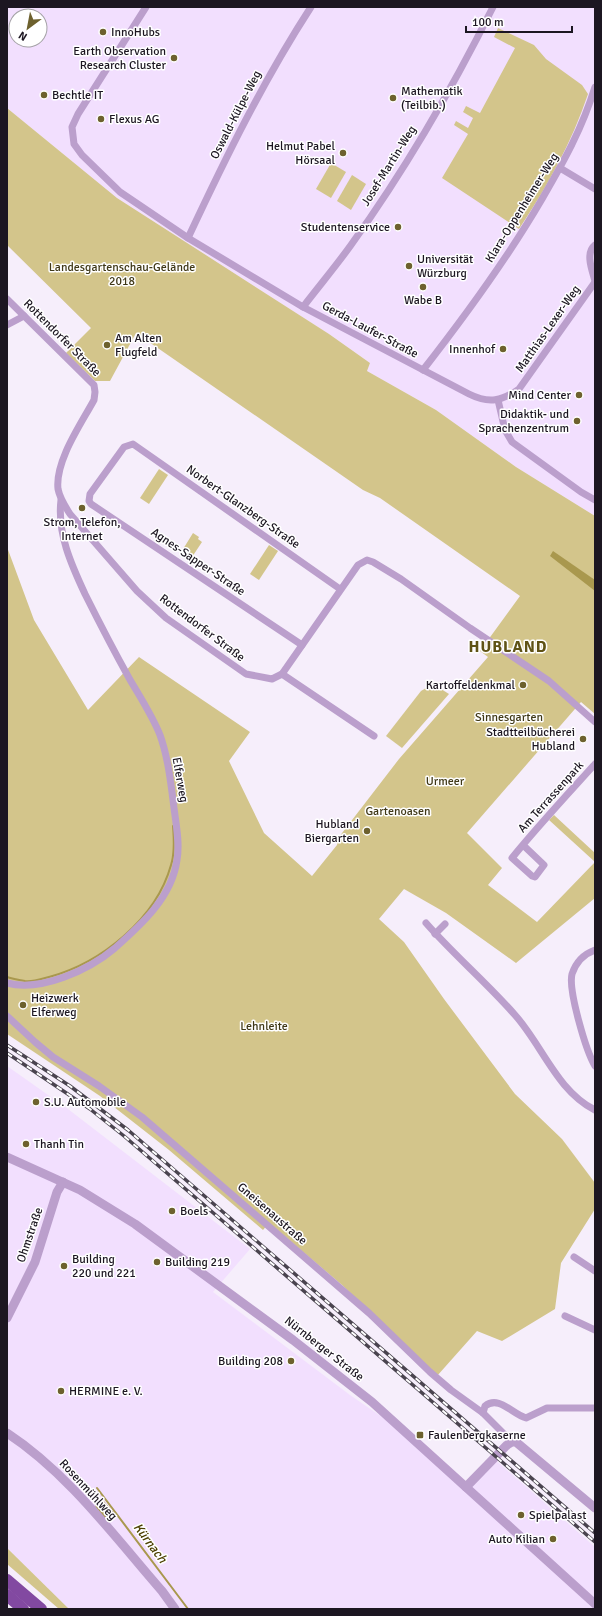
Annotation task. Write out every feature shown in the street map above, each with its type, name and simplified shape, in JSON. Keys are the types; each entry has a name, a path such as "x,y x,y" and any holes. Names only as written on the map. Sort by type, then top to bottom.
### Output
{"highway":[{"path":"7,1580 41,1609"},
{"path":"7,1595 23,1609"}],"street":[{"name":"Gerda-Laufer-Straße","path":"146,7 78,114 72,127 74,144 82,154 120,191 188,238 302,307 476,398 498,400"},
{"name":"Oswald-Külpe-Weg","path":"188,238 245,119 282,52 311,7"},
{"name":"Josef-Martin-Weg","path":"302,307 352,244 394,181 453,83 492,7"},
{"name":"Klara-Oppenheimer-Weg","path":"423,370 480,296 522,233 571,150 595,87"},
{"path":"560,168 595,189"},
{"name":"Matthias-Lexer-Weg","path":"498,400 519,389 595,281 590,254 591,249 595,245"},
{"name":"Rottendorfer Straße","path":"7,299 94,384 94,400 66,452 60,470 58,489 61,500 70,514 137,591 166,618 246,674 272,679 282,674"},
{"path":"7,325 24,316"},
{"path":"498,400 505,430 512,442 581,492 592,498"},
{"name":"Agnes-Sapper-Straße","path":"133,444 124,447 90,494 89,500 91,504 302,645"},
{"name":"Norbert-Glanzberg-Straße","path":"133,444 340,589"},
{"name":"Elferweg","path":"7,983 26,985 57,980 76,972 112,950 143,924 156,908 172,878 177,859 177,830 173,797 160,736 150,713 96,615 76,574 61,530 59,515 61,500"},
{"path":"374,736 282,674 340,589 358,565 367,560 401,578 489,641 549,681 595,722"},
{"name":"Am Terrassenpark","path":"523,845 544,866 535,877 512,858 523,845 595,764"},
{"path":"426,923 516,1016 564,1084 576,1097 595,1110"},
{"path":"435,934 445,924"},
{"path":"595,950 580,960 572,974 572,984 581,1030 595,1066"},
{"name":"Gneisenaustraße","path":"7,1016 53,1057 99,1086 142,1117 369,1313 430,1372 451,1390 483,1413 512,1442 522,1446 595,1508"},
{"name":"Nürnberger Straße","path":"7,1157 63,1182 135,1224 287,1335 372,1402 595,1604"},
{"name":"Ohmstraße","path":"7,1318 35,1262 57,1192 63,1182"},
{"path":"574,1257 595,1271"},
{"path":"565,1316 595,1330"},
{"path":"483,1413 484,1406 489,1402 499,1402 515,1414 526,1418 547,1408 595,1408"},
{"name":"Rosenmühlweg","path":"7,1433 37,1455 58,1474 162,1591 175,1609"},
{"path":"466,1487 512,1442"}],"shaded area":[{"name":"Universität Würzburg","path":"7,7 595,7 595,516 516,467 436,410 367,371 370,363 329,334 117,198 7,108"},
{"path":"553,551 595,580 595,591 550,556"},
{"path":"7,1066 68,1109 250,1249 213,1292 350,1395 417,1441 467,1483 492,1457 595,1547 595,1609 69,1609 7,1548"},
{"path":"103,1500 113,1512 104,1518 95,1506"}],"green space":[{"path":"498,28 534,45 546,59 582,85 588,94 567,147 519,229 442,178 468,134 454,125 456,121 468,128 473,118 463,112 466,106 480,113 515,48 494,37"},
{"name":"Lehnleite","path":"7,108 117,198 329,334 370,363 367,371 436,410 516,467 595,516 595,714 581,702 467,833 502,868 488,885 537,922 595,862 595,898 516,963 446,913 404,889 379,919 404,942 444,999 515,1094 562,1139 595,1183 595,1209 561,1263 555,1309 502,1341 477,1331 437,1376 342,1285 269,1223 263,1230 169,1150 100,1096 7,1034 7,547 34,620 88,710 139,657 250,732 229,761 264,833 312,876 337,845 339,837 399,759 488,657 480,651 520,596 380,498 363,490 136,333 110,381 95,381 66,353 91,328 7,245"},
{"path":"331,163 346,172 331,198 316,189"},
{"path":"352,175 366,184 351,210 337,201"},
{"path":"159,469 168,475 149,504 140,498"},
{"path":"193,533 199,537 198,539 202,542 190,560 180,554"},
{"path":"269,545 278,551 259,580 250,574"},
{"path":"433,684 449,694 402,748 386,736 421,691"},
{"path":"554,815 595,853 595,862 549,820"},
{"path":"7,1548 69,1609 59,1609 7,1564"}],"waterway":[{"path":"7,977 23,981 31,981 69,970 106,950 124,936 140,920 164,885 173,856 173,826"},
{"name":"Kürnach","path":"97,1488 188,1609"}],"railway":[{"path":"7,1045 70,1086 128,1130 595,1533"},
{"path":"7,1053 90,1109 124,1136 595,1542"}],"place":[{"name":"InnoHubs","path":"103,32"},
{"name":"Earth Observation Research Cluster","path":"174,58"},
{"name":"Bechtle IT","path":"44,95"},
{"name":"Mathematik (Teilbib.)","path":"393,98"},
{"name":"Flexus AG","path":"101,119"},
{"name":"Helmut Pabel Hörsaal","path":"343,153"},
{"name":"Studentenservice","path":"398,227"},
{"name":"Universität Würzburg","path":"409,266"},
{"name":"Wabe B","path":"423,287"},
{"name":"Am Alten Flugfeld","path":"107,345"},
{"name":"Innenhof","path":"503,349"},
{"name":"Mind Center","path":"579,395"},
{"name":"Didaktik- und Sprachenzentrum","path":"577,421"},
{"name":"Strom, Telefon, Internet","path":"82,508"},
{"name":"Kartoffeldenkmal","path":"523,685"},
{"name":"Stadtteilbücherei Hubland","path":"583,739"},
{"name":"Hubland Biergarten","path":"367,831"},
{"name":"Heizwerk Elferweg","path":"23,1005"},
{"name":"S.U. Automobile","path":"36,1102"},
{"name":"Thanh Tin","path":"26,1144"},
{"name":"Boels","path":"172,1211"},
{"name":"Building 219","path":"157,1262"},
{"name":"Building 220 und 221","path":"64,1266"},
{"name":"Building 208","path":"291,1361"},
{"name":"HERMINE e. V.","path":"61,1391"},
{"name":"Faulenbergkaserne","path":"420,1435"},
{"name":"Spielpalast","path":"521,1515"},
{"name":"Auto Kilian","path":"553,1539"}],"district":[{"name":"HUBLAND","path":"508,647"}],"park label":[{"name":"Landesgartenschau-Gelände 2018","path":"122,274"},
{"name":"Sinnesgarten","path":"509,717"},
{"name":"Urmeer","path":"445,781"},
{"name":"Gartenoasen","path":"398,811"}]}
